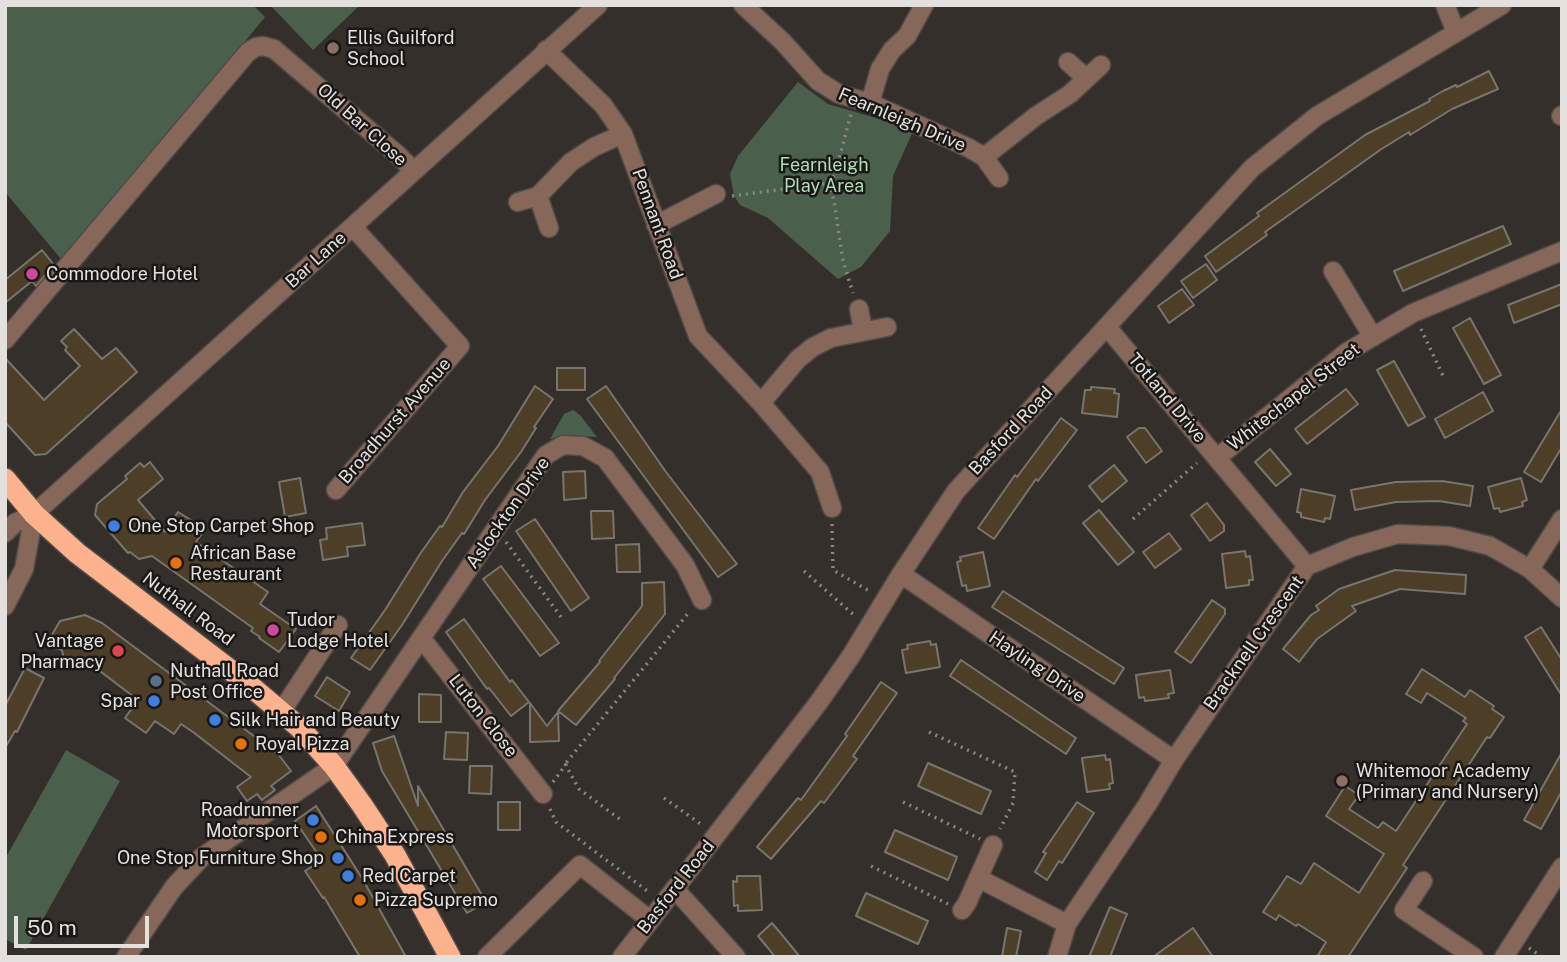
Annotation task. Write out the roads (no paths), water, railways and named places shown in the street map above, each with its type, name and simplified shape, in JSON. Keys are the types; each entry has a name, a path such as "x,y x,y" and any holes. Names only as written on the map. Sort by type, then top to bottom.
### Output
{"highway":[{"name":"Nuthall Road","path":"5,479 34,514 77,553 242,679 299,727 334,766 395,855 450,957"}],"street":[{"name":"Bar Lane","path":"5,533 16,523 34,514 598,5"},
{"name":"Fearnleigh Drive","path":"743,5 783,42 818,81 839,94 863,101 969,148 984,157 999,178"},
{"path":"863,101 892,50 907,36 924,5"},
{"path":"1445,5 1457,32"},
{"name":"Basford Road","path":"622,957 819,702 956,491 1252,168 1317,116 1502,5"},
{"name":"Old Bar Close","path":"5,340 248,52 263,46 274,50 310,78 414,171"},
{"name":"Pennant Road","path":"546,50 603,105 623,134 698,336 826,468 832,508"},
{"path":"1068,62 1086,78"},
{"path":"984,157 1036,116 1070,94 1101,65"},
{"path":"519,202 538,196 571,162 594,147 623,134"},
{"path":"656,225 716,194"},
{"path":"538,196 549,228"},
{"name":"Broadhurst Avenue","path":"336,490 460,346 353,226"},
{"name":"Whitechapel Street","path":"1214,454 1347,352 1413,313 1562,251"},
{"path":"1333,271 1373,337"},
{"path":"859,309 863,330"},
{"path":"761,403 798,359 813,347 831,338 887,327"},
{"name":"Totland Drive","path":"1107,327 1307,566"},
{"name":"Aslockton Drive","path":"334,766 546,455 563,445 583,446 605,458 685,565 702,600"},
{"path":"5,606 24,569 34,514"},
{"path":"1530,569 1562,519"},
{"name":"Bracknell Crescent","path":"1057,957 1067,924 1174,760 1307,566 1353,547 1398,534 1449,536 1490,546 1530,569 1562,598"},
{"name":"Hayling Drive","path":"901,574 1174,760"},
{"path":"281,712 338,625"},
{"name":"Luton Close","path":"422,639 543,794"},
{"path":"126,957 174,887 201,858 334,766"},
{"path":"962,910 993,845"},
{"path":"487,957 580,865 650,920"},
{"path":"1504,957 1562,867"},
{"path":"978,878 1067,924"},
{"path":"1423,881 1404,910 1475,957"},
{"path":"675,889 736,957"}],"place":[{"name":"Ellis Guilford School","path":"333,48"},
{"name":"Commodore Hotel","path":"32,274"},
{"name":"One Stop Carpet Shop","path":"114,526"},
{"name":"African Base Restaurant","path":"176,563"},
{"name":"Tudor Lodge Hotel","path":"273,630"},
{"name":"Vantage Pharmacy","path":"118,651"},
{"name":"Nuthall Road Post Office","path":"156,681"},
{"name":"Spar","path":"154,701"},
{"name":"Silk Hair and Beauty","path":"215,720"},
{"name":"Royal Pizza","path":"241,744"},
{"name":"Whitemoor Academy (Primary and Nursery)","path":"1342,781"},
{"name":"Roadrunner Motorsport","path":"313,820"},
{"name":"China Express","path":"321,837"},
{"name":"One Stop Furniture Shop","path":"338,858"},
{"name":"Red Carpet","path":"348,876"},
{"name":"Pizza Supremo","path":"360,900"}],"park label":[{"name":"Fearnleigh Play Area","path":"824,175"}]}
